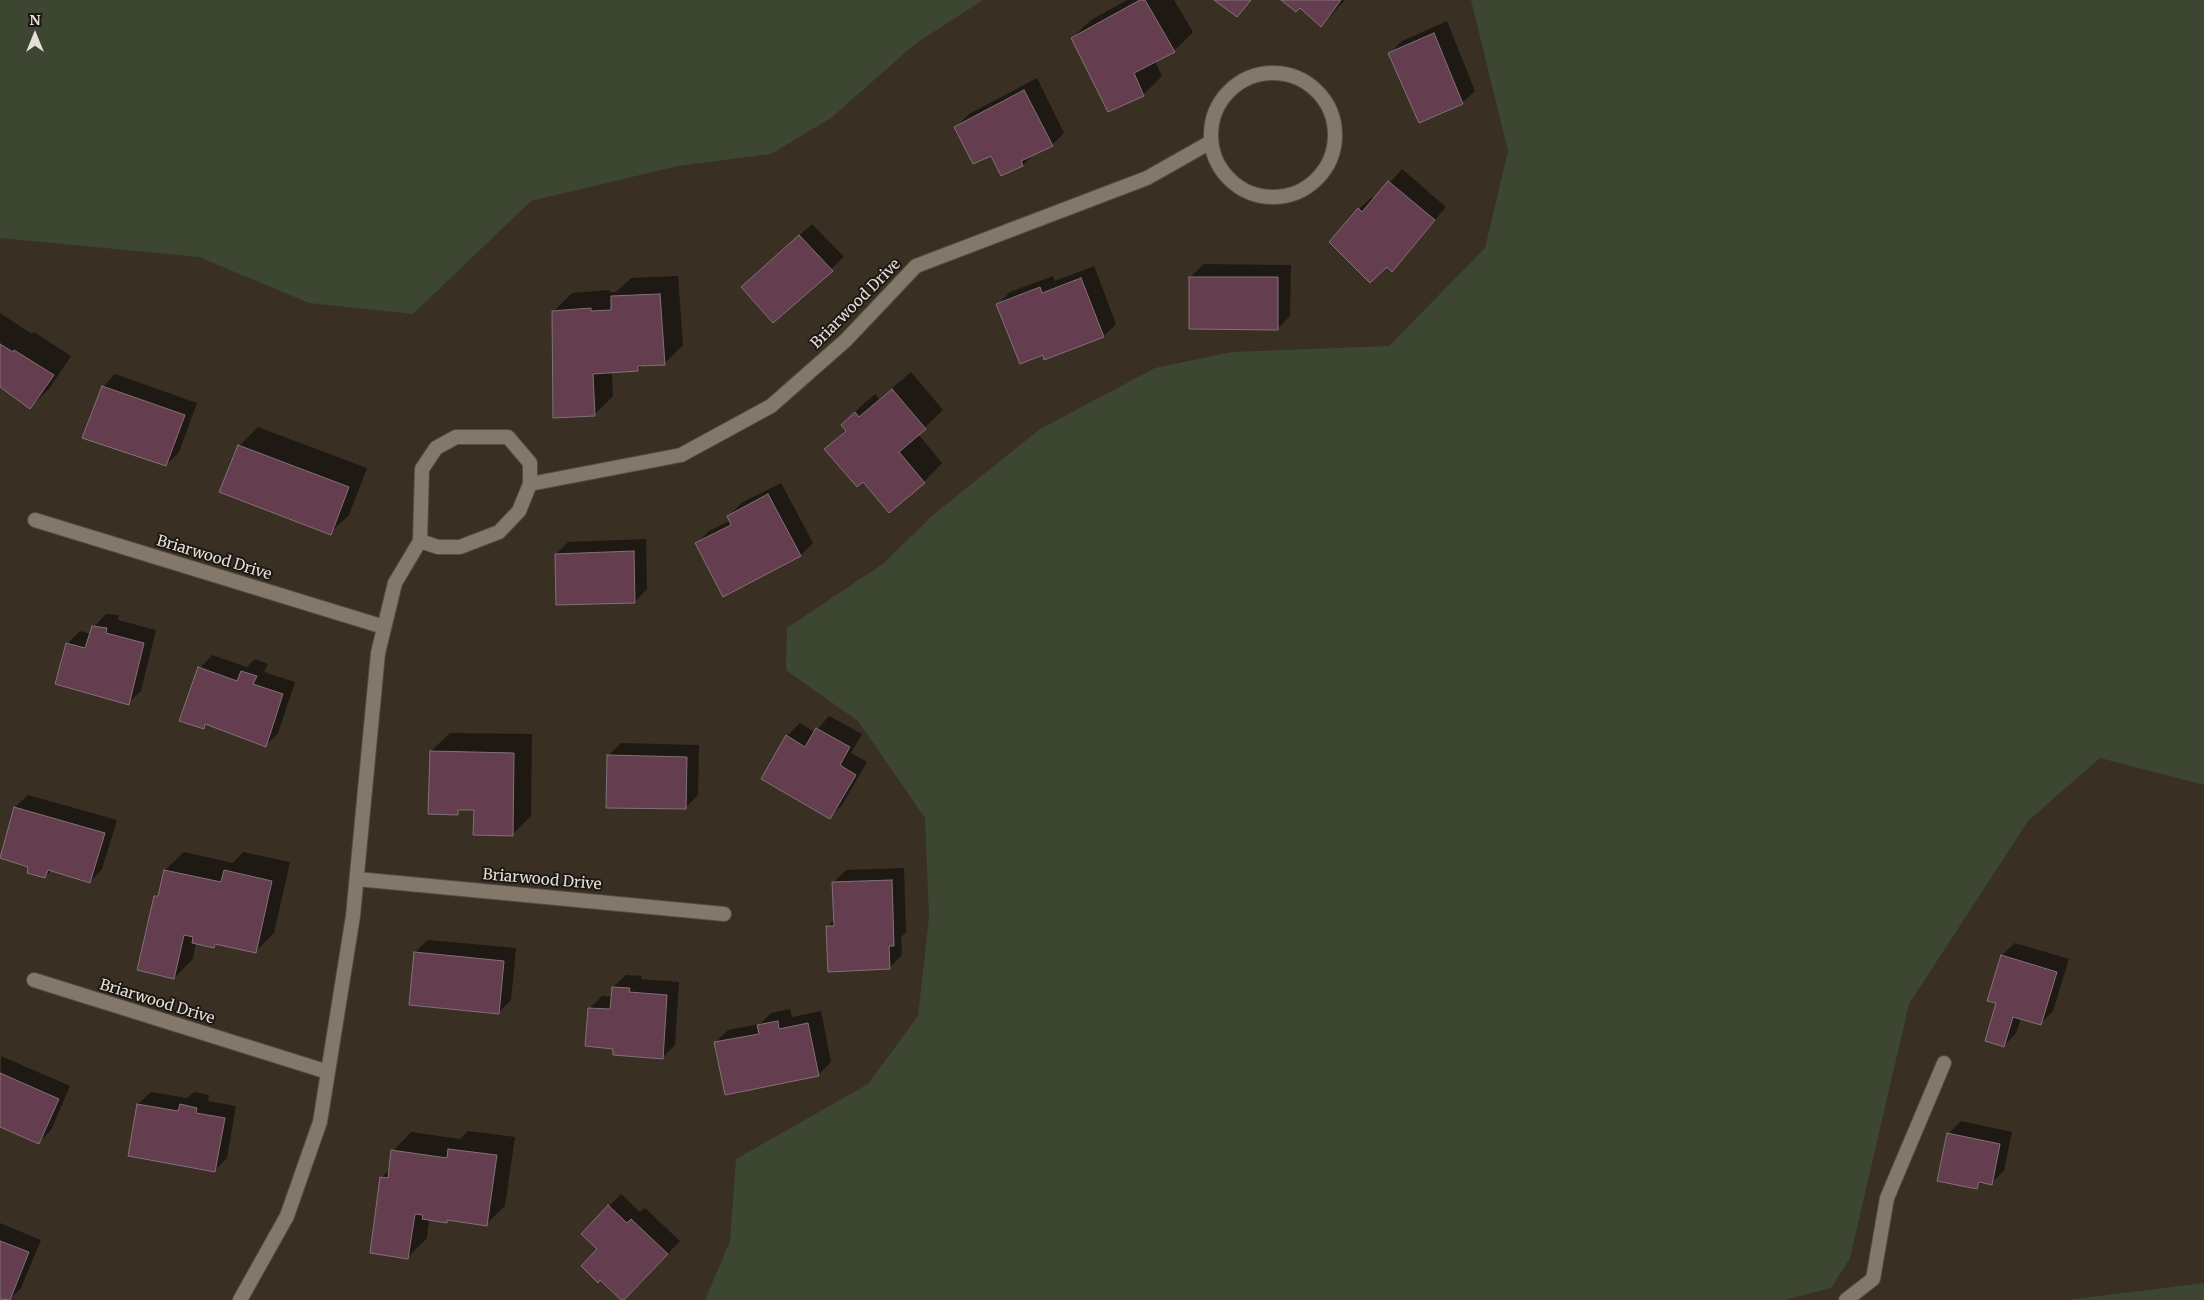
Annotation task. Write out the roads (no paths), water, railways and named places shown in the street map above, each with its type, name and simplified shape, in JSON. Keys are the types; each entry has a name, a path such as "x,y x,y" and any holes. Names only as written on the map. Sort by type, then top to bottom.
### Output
{"street":[{"path":"1286,72 1320,92 1337,127 1330,166 1300,194 1261,198 1226,179 1209,142 1217,104 1246,77 1286,72"},
{"name":"Briarwood Drive","path":"530,484 681,456 771,406 846,340 916,266 1147,178 1209,142"},
{"path":"240,1300 287,1216 320,1122 353,916 378,653 395,583 420,541 422,470 436,448 456,437 508,437 530,463 530,484 519,511 499,532 460,547 438,547 420,541"},
{"name":"Briarwood Drive","path":"35,520 384,627"},
{"name":"Briarwood Drive","path":"357,879 724,914"},
{"name":"Briarwood Drive","path":"34,980 328,1072"},
{"path":"1846,1300 1873,1279 1887,1198 1944,1063"}]}
